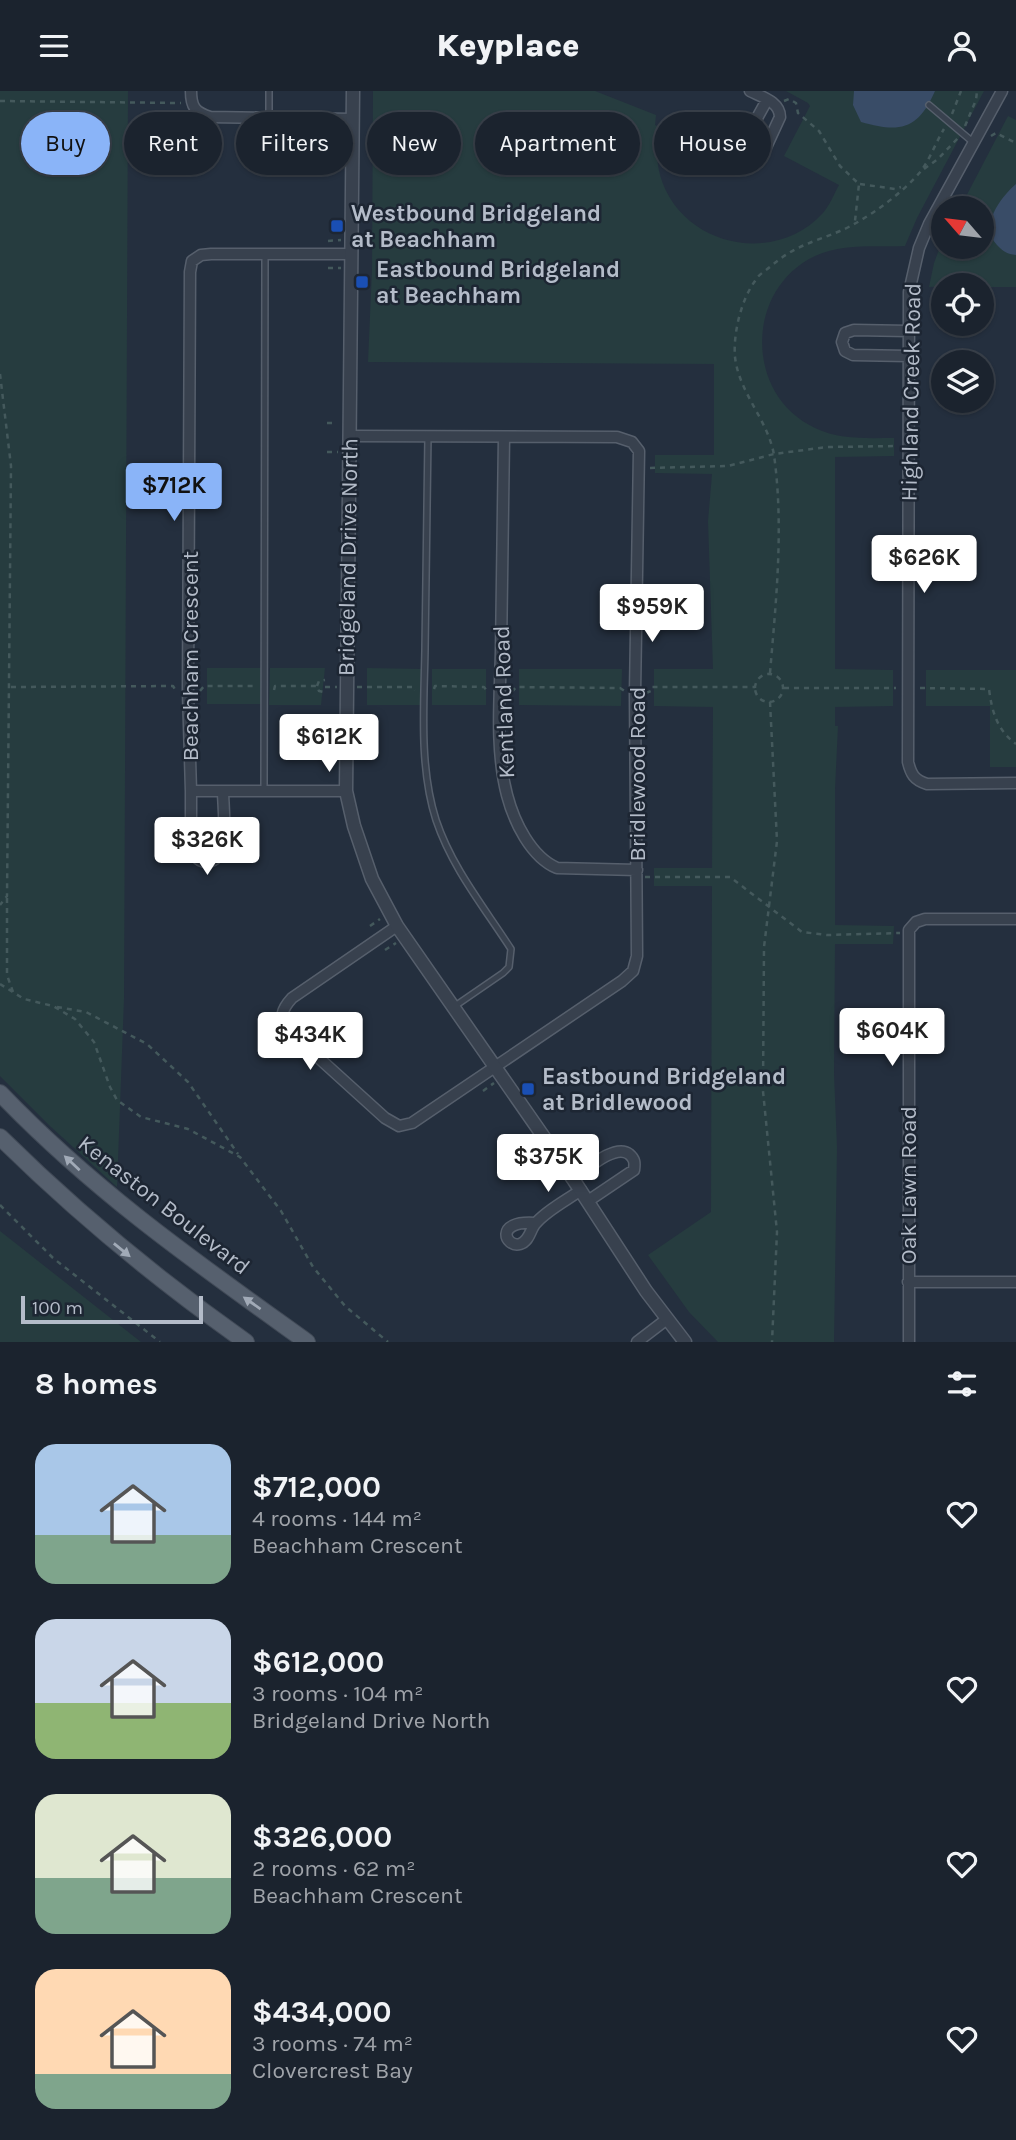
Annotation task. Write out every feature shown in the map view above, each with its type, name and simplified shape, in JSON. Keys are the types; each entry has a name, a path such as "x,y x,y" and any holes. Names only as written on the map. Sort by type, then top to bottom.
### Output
{"main road":[{"name":"Kenaston Boulevard","path":"0,1093 75,1166 134,1216 196,1264 307,1342"},
{"path":"0,1137 95,1227 159,1280 246,1342"}],"street":[{"path":"191,91 191,103 197,112 210,117 236,117"},
{"name":"Bridgeland Drive North","path":"353,118 354,91"},
{"path":"750,91 776,105 780,110 780,117 762,156 756,162 748,162 741,154 741,147 766,100"},
{"name":"Highland Creek Road","path":"1002,91 919,248 909,292 908,762 911,774 919,782 927,784 1016,783"},
{"name":"Bridgeland Drive North","path":"352,175 345,791 354,826 372,879 397,926 581,1190 682,1341"},
{"name":"Beachham Crescent","path":"223,791 223,847 219,858 212,862 202,862 191,848 188,692 192,261 201,255 351,254"},
{"path":"908,331 854,330 845,333 842,342 845,351 853,355 908,356"},
{"name":"Bridlewood Road","path":"349,436 617,437 632,442 639,451 635,694 637,956 633,971 622,981 495,1067"},
{"name":"Kentland Road","path":"504,437 500,693 501,753 507,796 530,845 549,865 637,874"},
{"name":"Beachham Crescent","path":"191,791 345,791"},
{"name":"Oak Lawn Road","path":"909,1342 909,930 916,922 925,919 1016,919"},
{"path":"397,926 292,998 282,1013 282,1023 385,1118 399,1126 412,1123 495,1067"},
{"path":"535,1223 581,1190 615,1150 632,1156 635,1162 634,1170 581,1190"},
{"path":"908,1282 1016,1282"},
{"path":"637,1342 667,1319"}],"lane":[{"path":"269,91 269,112"},
{"path":"929,105 974,143"},
{"path":"264,790 265,255"},
{"path":"428,436 425,693 429,790 448,851 511,949 509,967 453,1007"}],"path":[{"path":"770,673 778,539 774,454 765,426 743,386 735,357 743,304 755,280 785,254 865,218 905,186 921,170 961,91"},
{"path":"784,101 789,99 796,103 797,113 819,131 840,166 859,184 895,189 905,186"},
{"path":"0,101 191,103"},
{"path":"996,133 1016,143"},
{"path":"855,221 859,184"},
{"path":"0,374 12,466 7,975 13,992"},
{"path":"639,468 728,466 774,454 827,447 900,446"},
{"path":"770,673 778,676 784,688 781,696 770,702 761,700 755,687 758,679 770,673"},
{"path":"324,692 318,691 317,686 319,681 325,680"},
{"path":"10,687 173,686 175,691 188,692 203,690 204,686 254,686 256,690 265,692 274,691 275,686 317,686"},
{"path":"325,687 414,687 416,691 425,693 433,691 435,686 484,687 485,691 490,693 510,693 516,687 620,688 624,692 635,694 647,693 652,687 755,687"},
{"path":"770,702 777,841 764,947 764,1091 777,1232 772,1342"},
{"path":"637,874 730,877 802,932 827,935 900,933"},
{"path":"0,905 7,896"},
{"path":"0,984 24,999 86,1012 147,1044 188,1082 281,1211 313,1267 345,1306 388,1342"},
{"path":"53,1006 75,1019 94,1042 117,1100 141,1117 188,1129 240,1157"},
{"path":"0,1205 53,1258 160,1342"}],"green space":[{"path":"0,91 128,91 128,112 124,112 124,175 128,175 124,999 117,1187 0,1076"},
{"path":"373,91 595,91 654,114 654,175 660,175 671,199 687,218 707,232 731,241 755,243 780,240 803,230 823,213 839,185 784,156 810,106 786,91 984,91 905,246 848,247 815,256 792,272 775,292 766,316 762,342 765,368 775,392 792,412 815,428 834,435 894,438 894,456 835,457 835,669 893,670 893,706 835,707 835,726 838,726 835,925 894,926 893,944 835,944 834,1074 837,1147 834,1342 718,1342 689,1312 648,1255 711,1212 712,886 654,886 654,868 712,868 713,707 654,706 654,669 713,669 708,521 712,474 655,473 655,455 714,455 714,364 368,362 373,175 461,175 461,112 373,112"},
{"path":"1008,116 1016,120 1016,287 994,287 994,273 932,273 936,259 994,259 994,196 966,196"},
{"path":"207,668 261,668 261,704 207,704"},
{"path":"270,668 325,668 321,705 269,705"},
{"path":"367,668 421,669 421,705 367,705"},
{"path":"432,669 486,669 486,705 432,705"},
{"path":"519,669 622,669 621,706 519,705"},
{"path":"926,670 1016,670 1016,767 990,767 990,706 926,706"},
{"path":"0,1231 141,1342 0,1342"}],"water":[{"path":"854,91 935,91 922,114 914,121 897,127 887,127 861,122 853,105"},
{"path":"1016,184 1016,255 1006,252 994,240 994,213"}],"place":[{"name":"Westbound Bridgeland at Beachham","path":"337,226"},
{"name":"Eastbound Bridgeland at Beachham","path":"362,282"},
{"name":"Eastbound Bridgeland at Bridlewood","path":"528,1089"}]}
